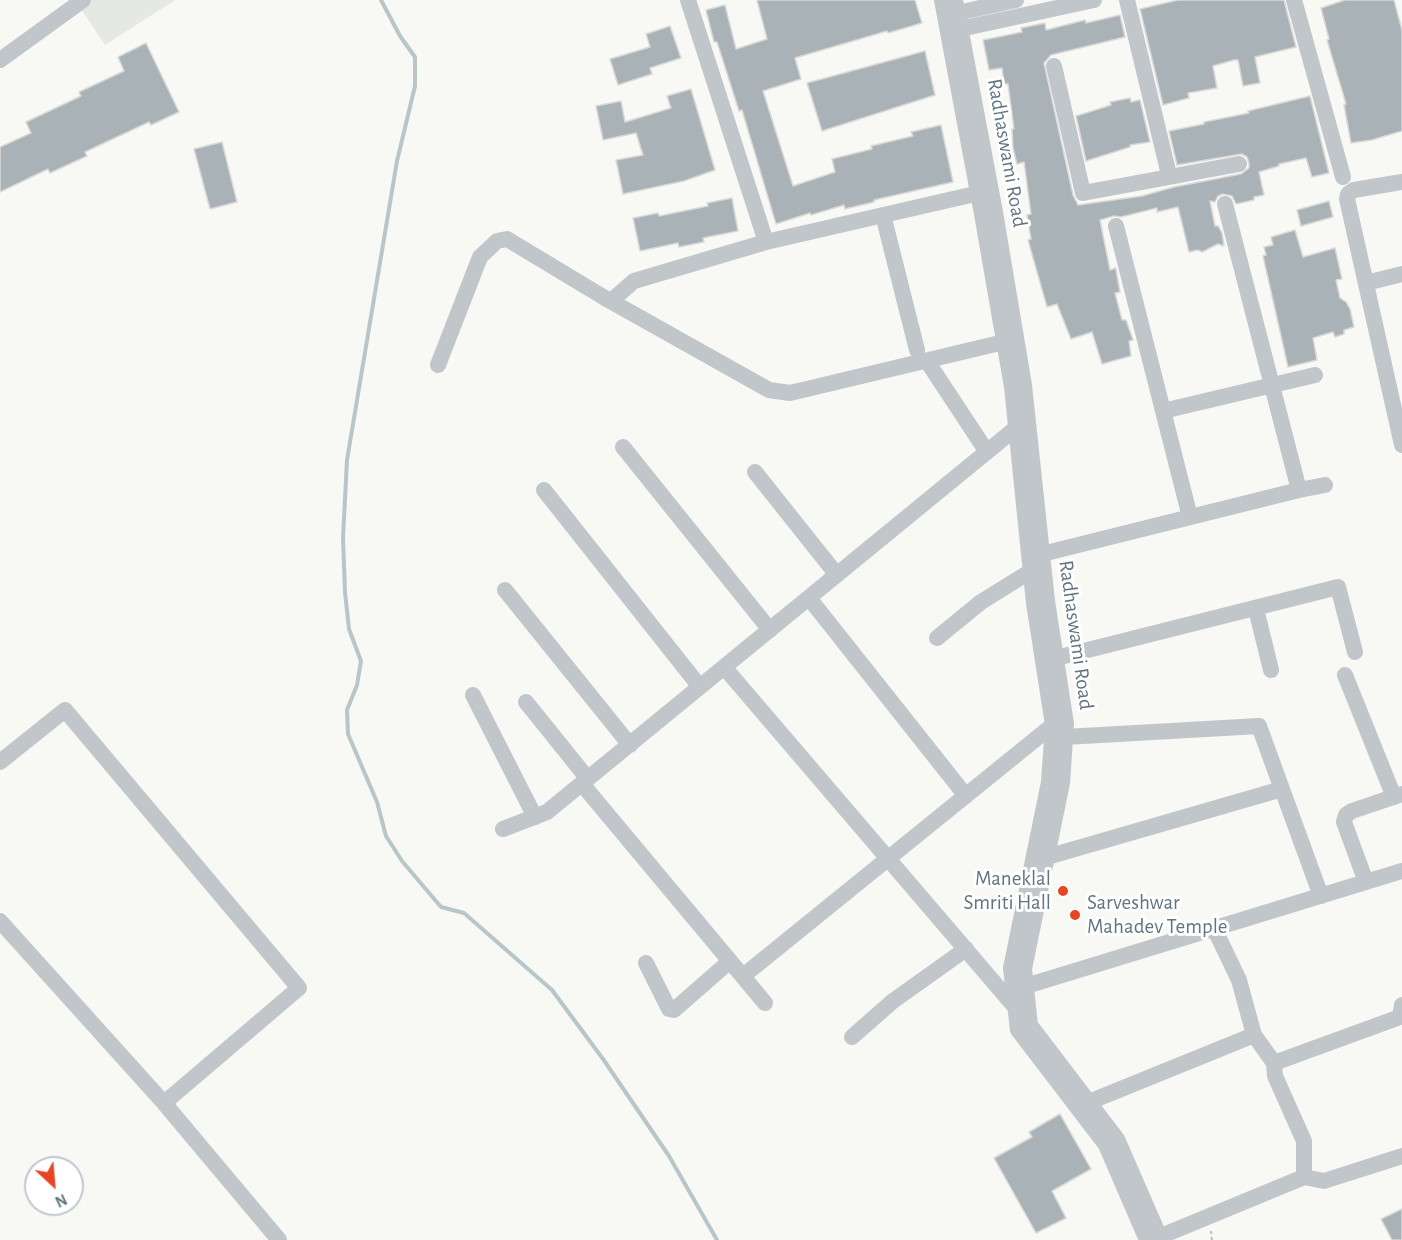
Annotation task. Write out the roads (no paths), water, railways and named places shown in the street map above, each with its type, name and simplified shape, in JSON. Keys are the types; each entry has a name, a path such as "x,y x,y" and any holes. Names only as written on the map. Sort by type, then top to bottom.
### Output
{"street":[{"path":"0,60 83,0"},
{"path":"952,15 1017,0"},
{"path":"952,15 1094,0"},
{"path":"1127,0 1168,176"},
{"path":"1294,0 1343,177"},
{"path":"692,1 766,242"},
{"name":"Radhaswami Road","path":"952,15 1024,385 1042,554 1066,724 1062,783 1024,969 1030,1025 1117,1139 1156,1239"},
{"path":"1054,66 1083,193 1239,164"},
{"path":"1402,182 1354,190 1348,194 1347,199 1366,283 1394,372 1402,445"},
{"path":"610,301 634,281 643,278 766,242 985,191"},
{"name":"Radhaswami Road","path":"985,191 1016,428 1031,572 1053,724 1049,782 1011,968 1018,1030 1106,1146 1156,1239"},
{"path":"1225,204 1299,490"},
{"path":"883,215 922,355 987,452"},
{"path":"1116,226 1190,517"},
{"path":"438,365 480,257 497,241 507,238 610,301 769,390 790,393 922,355 1004,342"},
{"path":"1366,283 1402,274"},
{"path":"1163,411 1315,375"},
{"path":"503,829 547,812 1016,428"},
{"path":"623,447 770,630"},
{"path":"755,472 837,575"},
{"path":"1042,554 1325,485"},
{"path":"544,490 700,687"},
{"path":"936,638 981,602 1031,572"},
{"path":"1056,658 1338,587 1355,652"},
{"path":"505,590 630,745"},
{"path":"809,598 966,796"},
{"path":"1256,609 1271,670"},
{"path":"724,668 1015,1007"},
{"path":"1345,675 1398,796 1346,815 1344,822 1366,882"},
{"path":"473,695 535,817"},
{"path":"526,702 585,782 765,1003"},
{"path":"0,762 65,711 299,987 164,1103"},
{"path":"743,976 1053,724"},
{"path":"1065,737 1259,726 1321,896"},
{"path":"1047,857 1282,789"},
{"path":"1026,986 1402,871"},
{"path":"0,921 164,1103 279,1240"},
{"path":"1214,928 1239,980 1254,1035 1274,1063 1275,1076 1304,1141 1304,1177"},
{"path":"852,1037 893,1001 966,949"},
{"path":"646,963 669,1009 674,1010 730,961"},
{"path":"1274,1063 1400,1017 1402,1005"},
{"path":"1089,1102 1254,1035"},
{"path":"1156,1239 1304,1177 1324,1181 1402,1156"}],"waterway":[{"path":"381,0 400,36 415,57 415,86 397,161 347,460 343,538 345,592 349,629 361,661 357,685 347,710 348,734 377,802 386,836 402,861 441,907 464,913 552,990 603,1059 669,1156 717,1240"}],"place":[{"name":"Maneklal Smriti Hall","path":"1063,891"},
{"name":"Sarveshwar Mahadev Temple","path":"1075,915"}]}
